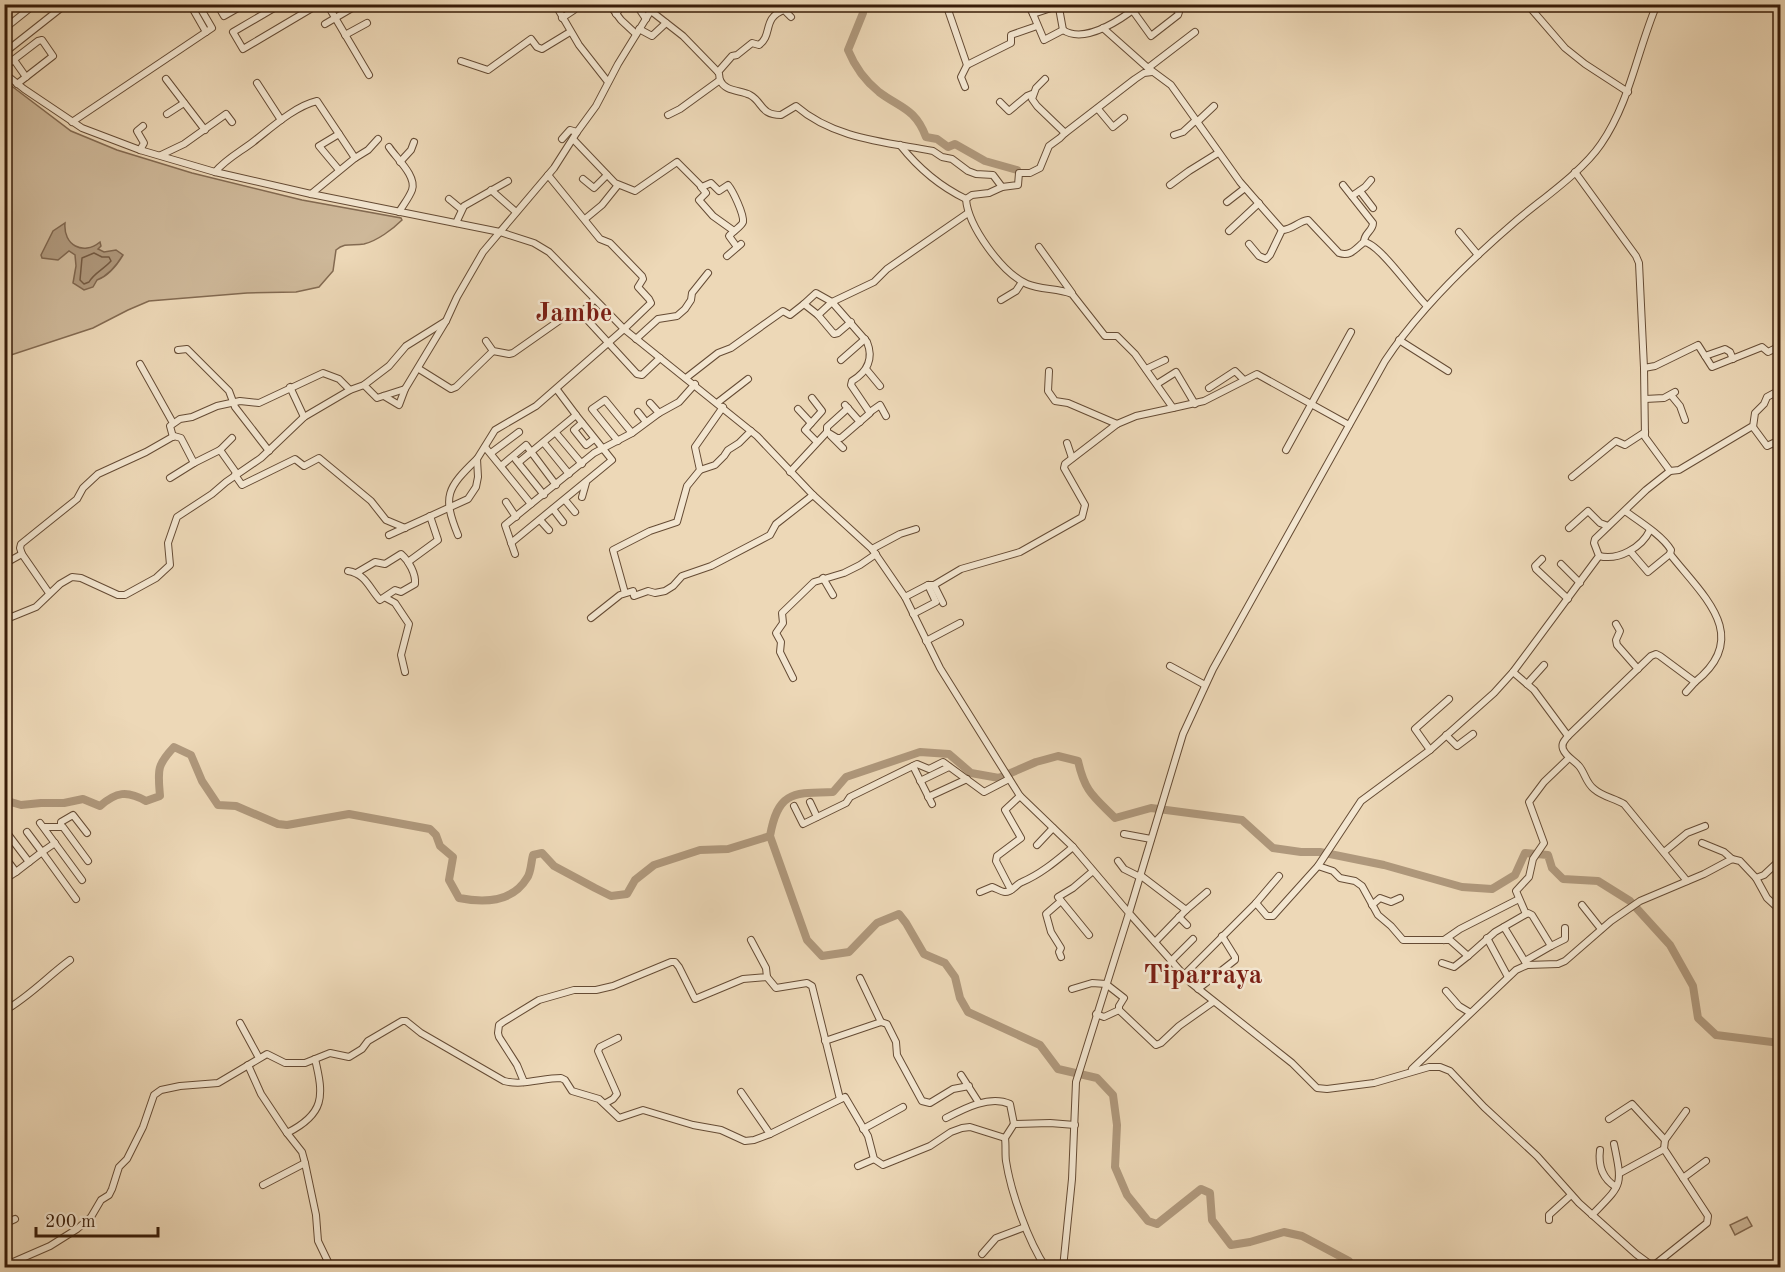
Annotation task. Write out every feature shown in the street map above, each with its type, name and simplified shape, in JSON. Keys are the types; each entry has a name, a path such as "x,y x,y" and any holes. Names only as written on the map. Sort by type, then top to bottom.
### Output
{"street":[{"path":"4,29 28,9 29,4"},
{"path":"4,53 61,8 62,4"},
{"path":"190,4 206,32"},
{"path":"217,4 224,16 238,8"},
{"path":"281,4 233,32 243,49 319,4"},
{"path":"325,24 359,4"},
{"path":"555,4 570,32 608,82"},
{"path":"609,4 616,14 638,32 652,36 666,23"},
{"path":"616,14 623,4"},
{"path":"636,4 646,19"},
{"path":"946,4 967,65"},
{"path":"1029,4 1044,40 1063,30"},
{"path":"1033,14 1054,7 1059,8 1063,30 1067,33 1084,34 1103,28 1141,4"},
{"path":"1133,11 1151,36 1178,15 1179,12 1171,4"},
{"path":"1527,4 1565,48 1628,92"},
{"path":"1063,1268 1072,1179 1076,1082 1185,726 1205,685 1349,425 1399,340 1427,306 1478,255 1575,172 1600,147 1628,92 1657,4"},
{"path":"327,5 369,75"},
{"path":"72,122 212,28 201,6"},
{"path":"384,396 399,405 405,389 419,369 483,252 548,175 596,106 653,8 718,72 720,80 732,89 750,95 763,110 776,115 783,114 796,106 812,119 854,137 876,143 900,144 933,151 939,156 950,158 960,167 976,174 993,175 1002,187"},
{"path":"562,18 574,10"},
{"path":"718,72 732,56 737,56 752,43 759,45 766,38 768,22 780,11 787,11 791,17"},
{"path":"345,35 367,23"},
{"path":"965,87 961,77 967,65 1009,44 1011,35 1037,26"},
{"path":"1103,28 1171,85 1218,153 1282,230"},
{"path":"461,61 488,70 531,39 537,47 542,49 570,32"},
{"path":"1148,68 1195,32"},
{"path":"4,67 40,40 53,55 17,84"},
{"path":"14,60 26,77"},
{"path":"966,199 972,195 990,193 1002,187 1018,185 1018,173 1030,173 1040,168 1049,146 1135,79 1154,72"},
{"path":"4,73 72,122 98,136 140,150 215,172 311,194 500,232 534,243 549,252 624,329 751,431 813,495 874,551 905,597 940,668 1020,796 1073,847 1198,989 1284,1056 1317,1088 1368,1084 1434,1066 1450,1071 1477,1101 1537,1156 1571,1195 1643,1265 1654,1267 1707,1224 1708,1220 1702,1204 1664,1149 1665,1140 1686,1111"},
{"path":"166,79 205,130"},
{"path":"1000,102 1009,111 1032,94 1045,79"},
{"path":"668,115 720,80"},
{"path":"257,83 281,120"},
{"path":"1032,94 1034,102 1065,133"},
{"path":"215,172 226,160 281,120 317,100 355,158"},
{"path":"167,114 184,103"},
{"path":"1174,135 1186,130 1214,106"},
{"path":"1098,109 1113,127 1124,118"},
{"path":"161,156 205,130 226,114 232,122"},
{"path":"140,150 144,143 137,131 143,126"},
{"path":"562,139 570,130 577,132"},
{"path":"339,134 319,146 339,170"},
{"path":"311,194 339,170 368,150 378,139"},
{"path":"573,139 618,185 637,191 677,162 706,193 699,200 713,216 734,231"},
{"path":"400,162 411,150 414,142"},
{"path":"900,144 924,172 942,187 966,199"},
{"path":"390,147 408,172 413,185 399,212"},
{"path":"1170,185 1218,153"},
{"path":"1575,172 1639,263 1645,432 1647,440 1670,471"},
{"path":"458,536 449,509 452,486 477,459 495,430 536,406 651,303 638,287 644,279 610,243 600,239 548,175"},
{"path":"583,179 595,188 607,175"},
{"path":"1352,196 1371,180"},
{"path":"456,223 461,209 468,202 508,181"},
{"path":"701,187 711,183 719,191 726,185 729,186 737,200 743,220 729,236 739,245 727,256"},
{"path":"585,219 602,205 618,185"},
{"path":"1282,230 1290,229 1308,220 1339,253 1351,254 1364,242 1372,223 1343,185"},
{"path":"1227,202 1245,188"},
{"path":"491,190 516,212"},
{"path":"1360,191 1374,208"},
{"path":"449,199 461,209"},
{"path":"966,199 968,213 1000,264 1029,285 1072,294"},
{"path":"1229,231 1259,203"},
{"path":"818,315 832,302 874,282 887,269 968,213"},
{"path":"1249,244 1259,256 1266,259 1282,230"},
{"path":"1459,232 1478,255"},
{"path":"1364,242 1371,243 1381,252 1415,295 1427,306"},
{"path":"1039,247 1099,330 1107,337 1118,337 1135,354 1173,408"},
{"path":"636,339 658,319 677,316 685,309 691,300 692,293 708,273"},
{"path":"1001,300 1016,291 1022,282"},
{"path":"686,378 718,353 731,348 783,311 792,315 816,293 832,302 868,344 870,354 866,369 852,381 851,385 870,412"},
{"path":"486,341 493,351 513,353 570,313 581,313 594,300"},
{"path":"804,304 818,315 834,334 851,322"},
{"path":"581,313 639,375 647,371 660,358"},
{"path":"4,620 36,607 49,593 76,576 118,595 128,594 156,578 170,565 167,546 174,520 257,460 304,417 350,390 364,385 388,366 406,346 446,321"},
{"path":"1286,450 1351,332"},
{"path":"842,360 865,339"},
{"path":"1399,340 1448,370"},
{"path":"1644,368 1655,366 1698,345 1712,367 1764,347 1768,352 1780,346"},
{"path":"1705,356 1725,349 1730,352 1733,359"},
{"path":"178,350 189,351 229,391 233,402 268,451"},
{"path":"419,369 451,389 493,351"},
{"path":"1146,369 1165,360"},
{"path":"140,364 173,423"},
{"path":"866,369 880,386"},
{"path":"1049,371 1048,391 1055,401 1118,424"},
{"path":"1209,388 1235,371 1244,380"},
{"path":"1157,384 1176,372 1195,404"},
{"path":"173,437 170,429 173,423 180,419 233,402 259,403 323,373 339,380 350,390"},
{"path":"905,597 976,563 1020,552 1082,517 1085,509 1083,500 1064,468 1065,464 1118,424 1136,416 1195,404 1259,374 1349,425"},
{"path":"700,470 695,447 720,405 748,379"},
{"path":"515,554 505,525 602,448 632,433 658,413 679,402 694,384"},
{"path":"364,385 375,398 405,389"},
{"path":"290,387 304,417"},
{"path":"1780,390 1767,397 1755,413 1753,427 1767,446 1780,440"},
{"path":"511,543 612,460 558,391"},
{"path":"1645,399 1664,398 1673,393 1685,420"},
{"path":"812,398 822,411 805,430 817,442"},
{"path":"618,441 592,409 605,400 632,433"},
{"path":"650,403 658,413"},
{"path":"827,432 841,438 880,405 886,416"},
{"path":"790,472 827,432 827,427 846,407 860,422"},
{"path":"798,409 811,423"},
{"path":"638,412 646,422"},
{"path":"519,462 576,415"},
{"path":"582,423 574,430 586,445 594,439"},
{"path":"1599,556 1594,541 1670,471 1679,470 1747,428 1753,427"},
{"path":"625,593 613,550 651,531 677,522 687,486 700,470 715,465 728,450 751,431"},
{"path":"491,453 519,432"},
{"path":"827,432 843,448"},
{"path":"1572,477 1617,441 1624,445 1645,432"},
{"path":"556,433 582,464"},
{"path":"49,593 22,554 20,548 23,540 77,499 83,488 98,474 173,437 181,438 194,463"},
{"path":"170,478 220,450 232,438"},
{"path":"544,443 569,474"},
{"path":"1067,443 1072,458"},
{"path":"501,466 526,446 556,485"},
{"path":"485,447 531,504"},
{"path":"220,450 242,485 293,460 296,459 304,466 319,458 371,501 386,520 405,528"},
{"path":"513,456 544,495"},
{"path":"389,535 468,500 476,487 477,459"},
{"path":"257,460 267,471"},
{"path":"577,490 584,499 586,482"},
{"path":"591,618 625,593 633,591 634,596 648,591 655,593 665,591 682,576 711,566 770,535 776,524 813,495"},
{"path":"565,500 574,512"},
{"path":"506,502 516,517"},
{"path":"553,509 563,522"},
{"path":"1569,528 1588,511 1608,526"},
{"path":"1625,511 1669,546 1670,554 1714,610 1722,636 1721,648 1714,662 1686,692"},
{"path":"408,562 438,540 430,516"},
{"path":"540,520 549,530"},
{"path":"793,678 780,652 781,642 776,633 783,623 782,615 814,582 844,573 860,565 874,551 900,534 916,529"},
{"path":"1599,556 1616,557 1630,551 1644,540 1650,530"},
{"path":"1630,551 1648,573 1670,554"},
{"path":"4,564 22,554"},
{"path":"348,570 358,572 375,562 384,564 400,554 408,562 415,578 415,584 401,592 395,590 386,598 378,599 358,572"},
{"path":"1256,903 1267,916 1273,916 1318,867 1360,801 1430,750 1489,698 1513,672 1599,556"},
{"path":"1542,560 1536,569 1568,600"},
{"path":"1561,564 1580,583"},
{"path":"823,578 832,595"},
{"path":"931,585 943,603"},
{"path":"914,614 936,602 931,585"},
{"path":"386,598 394,603 409,624 401,655 405,672"},
{"path":"926,641 960,623"},
{"path":"1616,624 1620,631 1616,640 1617,645 1638,669"},
{"path":"1687,881 1624,804 1592,788 1578,765 1569,758 1563,744 1568,736 1656,654 1695,682"},
{"path":"1527,684 1544,665"},
{"path":"1170,666 1205,685"},
{"path":"1513,672 1543,701 1568,736"},
{"path":"1430,750 1415,729 1449,699"},
{"path":"1446,735 1457,746 1473,734"},
{"path":"1526,914 1516,891 1531,874 1531,866 1536,854 1544,843 1529,802 1544,782 1569,758"},
{"path":"794,807 803,824 846,803 850,796 917,764 928,769 943,762 984,792 1009,778"},
{"path":"912,766 930,801 967,779"},
{"path":"920,781 950,766"},
{"path":"1011,890 996,861 997,856 1021,838 1005,810 1020,796"},
{"path":"810,802 817,817"},
{"path":"61,826 61,822 72,815 87,833"},
{"path":"82,880 42,825 61,826 88,861"},
{"path":"1664,852 1687,834 1705,826"},
{"path":"1037,845 1053,828"},
{"path":"4,829 29,862"},
{"path":"27,832 76,899"},
{"path":"1124,834 1151,839"},
{"path":"4,880 55,843"},
{"path":"1702,843 1740,861 1756,878 1767,898 1780,910"},
{"path":"980,892 992,887 1002,892 1011,890 1022,881 1028,881 1041,870 1047,869 1073,847"},
{"path":"4,856 16,872"},
{"path":"1526,963 1553,964 1565,961 1601,929 1640,901 1732,859"},
{"path":"1756,878 1764,875 1780,860"},
{"path":"1118,861 1124,869 1140,876 1186,910"},
{"path":"1318,867 1365,888 1379,918 1391,926 1403,939 1452,942 1468,956"},
{"path":"1089,935 1058,895 1074,888 1093,872"},
{"path":"1184,975 1256,903 1279,876"},
{"path":"1155,942 1207,892"},
{"path":"1372,905 1382,898 1391,902 1400,898"},
{"path":"1444,940 1460,929 1519,899"},
{"path":"1061,901 1046,914 1052,933 1061,948 1059,952 1061,957"},
{"path":"1582,905 1601,929"},
{"path":"1442,963 1454,967 1487,938 1526,914 1532,915 1551,946"},
{"path":"1179,917 1187,925"},
{"path":"1504,927 1526,963"},
{"path":"1410,1071 1515,970 1565,939 1565,928"},
{"path":"1198,989 1235,960 1222,936"},
{"path":"1487,938 1508,977"},
{"path":"1171,961 1193,939"},
{"path":"751,940 766,968 767,977 776,988 811,984 840,1099"},
{"path":"4,1011 46,981 54,971 70,960"},
{"path":"524,1082 498,1029 503,1022 538,1000 574,990 596,990 613,986 671,962 675,962 680,967 695,999 743,979 767,977"},
{"path":"860,978 881,1022 890,1026 896,1042 897,1055 922,1101 930,1103 953,1089 969,1086"},
{"path":"1072,989 1092,983 1106,984 1124,998 1119,1010"},
{"path":"1446,991 1459,1006 1469,1012"},
{"path":"1119,1010 1159,1045 1179,1026 1214,1002"},
{"path":"1096,1014 1104,1017 1119,1010"},
{"path":"4,1266 50,1246 77,1229 91,1216 100,1200 109,1195 119,1167 127,1159 143,1127 154,1095 160,1090 218,1083 267,1054 285,1063 305,1063 330,1053 349,1057 362,1049 368,1041 402,1021 406,1021 421,1033 504,1081 510,1083 561,1078 572,1091 596,1097 606,1103 619,1118 644,1110 693,1125 721,1130 741,1141 754,1140 843,1097 847,1098 868,1136 874,1159 885,1165 930,1146 951,1132 962,1128 970,1127 1005,1138"},
{"path":"825,1041 881,1022"},
{"path":"240,1023 259,1058"},
{"path":"606,1103 617,1094 598,1051 600,1047 618,1038"},
{"path":"287,1133 297,1128 319,1106 321,1083 315,1059"},
{"path":"248,1065 261,1094 302,1152 316,1215 318,1241 331,1268"},
{"path":"961,1075 979,1103"},
{"path":"741,1092 770,1134"},
{"path":"946,1118 979,1103 1007,1102 1010,1104 1014,1124 1005,1138 1006,1163 1025,1227 1037,1255 1046,1268"},
{"path":"1609,1119 1632,1104 1665,1140"},
{"path":"863,1129 903,1107"},
{"path":"1014,1124 1075,1125"},
{"path":"1592,1215 1620,1182 1614,1144"},
{"path":"1620,1173 1664,1149"},
{"path":"1600,1150 1599,1157 1604,1176 1616,1187"},
{"path":"858,1166 874,1159"},
{"path":"1683,1178 1706,1161"},
{"path":"263,1185 305,1163"},
{"path":"1548,1220 1549,1215 1571,1195"},
{"path":"4,1224 15,1220"},
{"path":"982,1254 996,1238 1025,1227"}],"shaded area":[{"path":"5,81 71,131 117,150 192,173 302,200 402,220 374,240 364,244 346,245 336,250 333,271 319,287 296,292 247,293 149,301 93,328 5,357"},
{"path":"1747,1217 1752,1226 1735,1235 1730,1225"}],"water":[{"path":"65,223 67,237 75,246 87,248 100,242 101,246 98,249 104,252 116,250 123,255 112,270 97,280 93,287 84,290 73,283 75,255 69,251 58,260 42,258 41,255 53,231"}],"waterway":[{"path":"863,4 863,13 848,50 857,68 869,83 912,114 926,137 937,139 948,147 955,144 985,161 1017,170"},
{"path":"4,800 21,805 64,803 83,799 100,806 117,795 127,794 146,801 160,796 161,764 174,747 191,755 202,781 218,805 236,806 278,824 287,825 349,814 430,829 436,835 440,846 453,857 449,880 459,898 478,900 497,899 514,892 528,876 533,855 542,853 554,866 611,896 627,894 635,880 654,865 700,850 728,849 770,836"},
{"path":"1353,1268 1349,1261 1302,1236 1284,1232 1231,1245 1212,1220 1210,1193 1201,1189 1157,1224 1148,1221 1127,1195 1115,1167 1117,1125 1113,1095 1097,1078 1058,1069 1040,1045 968,1012 960,998 955,977 945,963 924,954 899,914 877,923 849,952 822,956 807,940 770,836 773,821 783,803 798,794 833,792 846,777 920,752 949,754 971,773 999,778 1036,762 1058,756 1078,761 1087,787 1115,818 1151,808 1242,820 1273,848 1320,852 1384,865 1462,887 1492,889 1515,875 1525,853 1548,855 1552,868 1563,879 1598,881 1630,901 1670,945 1693,986 1698,1018 1716,1035 1780,1043"}],"district":[{"name":"Jambe","path":"574,312"},
{"name":"Tiparraya","path":"1203,974"}]}
